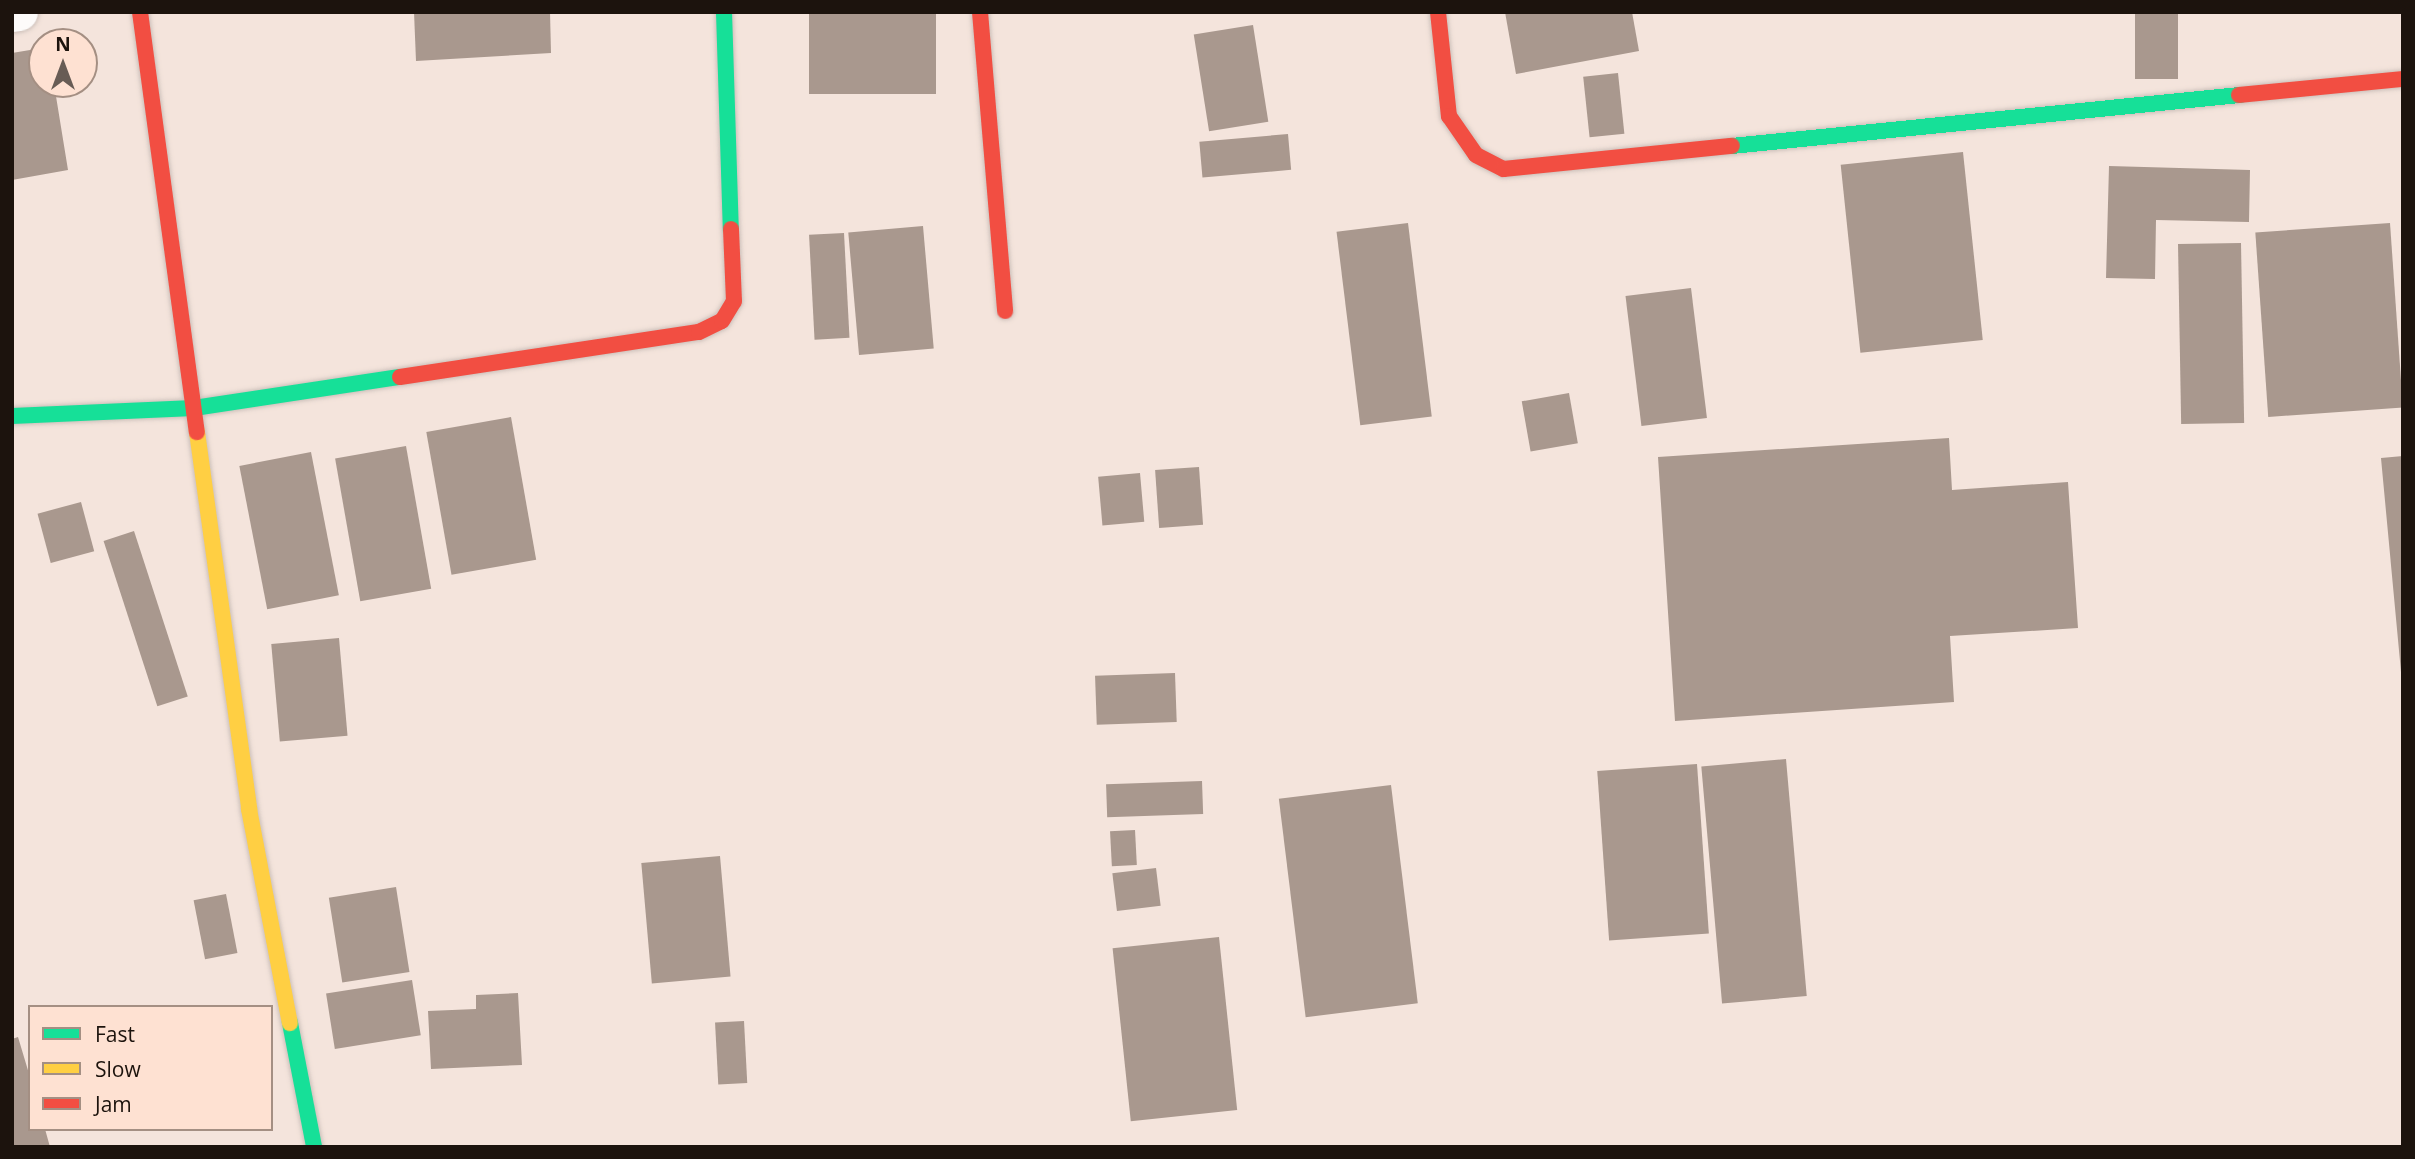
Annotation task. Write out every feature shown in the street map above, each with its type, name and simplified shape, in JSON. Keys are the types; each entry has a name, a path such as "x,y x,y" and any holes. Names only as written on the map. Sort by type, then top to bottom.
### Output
{"street":[{"path":"12,13 19,12"},
{"path":"140,12 249,809 314,1147"},
{"path":"12,416 194,408 699,332 722,321 734,301 724,12"},
{"path":"981,12 1005,311"},
{"path":"1438,12 1449,116 1476,155 1504,169 2403,79"}],"building":[{"path":"414,12 550,12 551,53 416,61"},
{"path":"809,12 936,12 936,94 809,94"},
{"path":"1505,12 1632,12 1639,51 1516,74"},
{"path":"2135,12 2178,12 2178,79 2135,79"},
{"path":"1253,25 1268,122 1209,131 1194,34"},
{"path":"28,50 28,98 56,98 68,170 12,180 12,53"},
{"path":"1618,73 1624,134 1590,137 1583,77"},
{"path":"1288,134 1291,170 1202,178 1199,142"},
{"path":"1963,152 1983,340 1860,353 1841,165"},
{"path":"2109,166 2250,170 2249,222 2156,220 2155,279 2106,278"},
{"path":"1408,223 1432,417 1360,425 1337,232"},
{"path":"2390,223 2403,408 2268,417 2255,232"},
{"path":"923,226 934,349 859,355 848,233"},
{"path":"844,233 849,338 815,340 809,235"},
{"path":"2241,243 2244,423 2181,424 2178,244"},
{"path":"1691,288 1707,418 1641,426 1625,296"},
{"path":"1569,393 1578,443 1531,452 1522,401"},
{"path":"511,417 536,560 451,575 426,432"},
{"path":"1949,438 1952,490 2068,482 2078,628 1950,636 1954,702 1675,721 1658,457"},
{"path":"406,446 431,589 360,601 335,459"},
{"path":"311,452 339,595 267,609 239,466"},
{"path":"2403,456 2403,672 2401,672 2381,458"},
{"path":"1199,467 1203,525 1159,528 1155,470"},
{"path":"1140,473 1144,522 1102,525 1098,477"},
{"path":"81,502 94,551 51,563 38,514"},
{"path":"134,531 188,696 157,706 104,541"},
{"path":"339,638 348,736 280,742 271,644"},
{"path":"1175,673 1177,722 1097,725 1095,676"},
{"path":"1786,759 1807,996 1722,1004 1701,766"},
{"path":"1697,764 1709,934 1609,941 1597,771"},
{"path":"1202,781 1203,814 1107,817 1106,784"},
{"path":"1391,785 1418,1003 1306,1017 1279,799"},
{"path":"1135,830 1137,865 1112,866 1110,831"},
{"path":"720,856 731,977 652,983 641,863"},
{"path":"1156,868 1161,906 1117,911 1112,873"},
{"path":"396,887 409,972 342,983 329,898"},
{"path":"226,894 237,953 205,959 194,900"},
{"path":"1219,937 1237,1110 1131,1121 1113,948"},
{"path":"412,980 421,1035 335,1049 326,994"},
{"path":"518,993 522,1065 431,1069 428,1011 476,1009 476,995"},
{"path":"744,1021 747,1083 718,1084 715,1023"},
{"path":"18,1037 28,1070 28,1131 46,1131 50,1147 12,1147 12,1039"}],"traffic: fast":[{"path":"724,12 731,229"},
{"path":"1732,146 2239,95"},
{"path":"12,416 194,408 400,377"},
{"path":"290,1023 314,1147"}],"traffic: slow":[{"path":"197,432 249,809 290,1023"}],"traffic: jam":[{"path":"140,12 197,432"},
{"path":"980,12 1005,311"},
{"path":"1438,12 1449,116 1476,155 1504,169 1732,146"},
{"path":"2239,95 2403,79"},
{"path":"400,377 699,332 722,321 734,301 731,229"}]}
